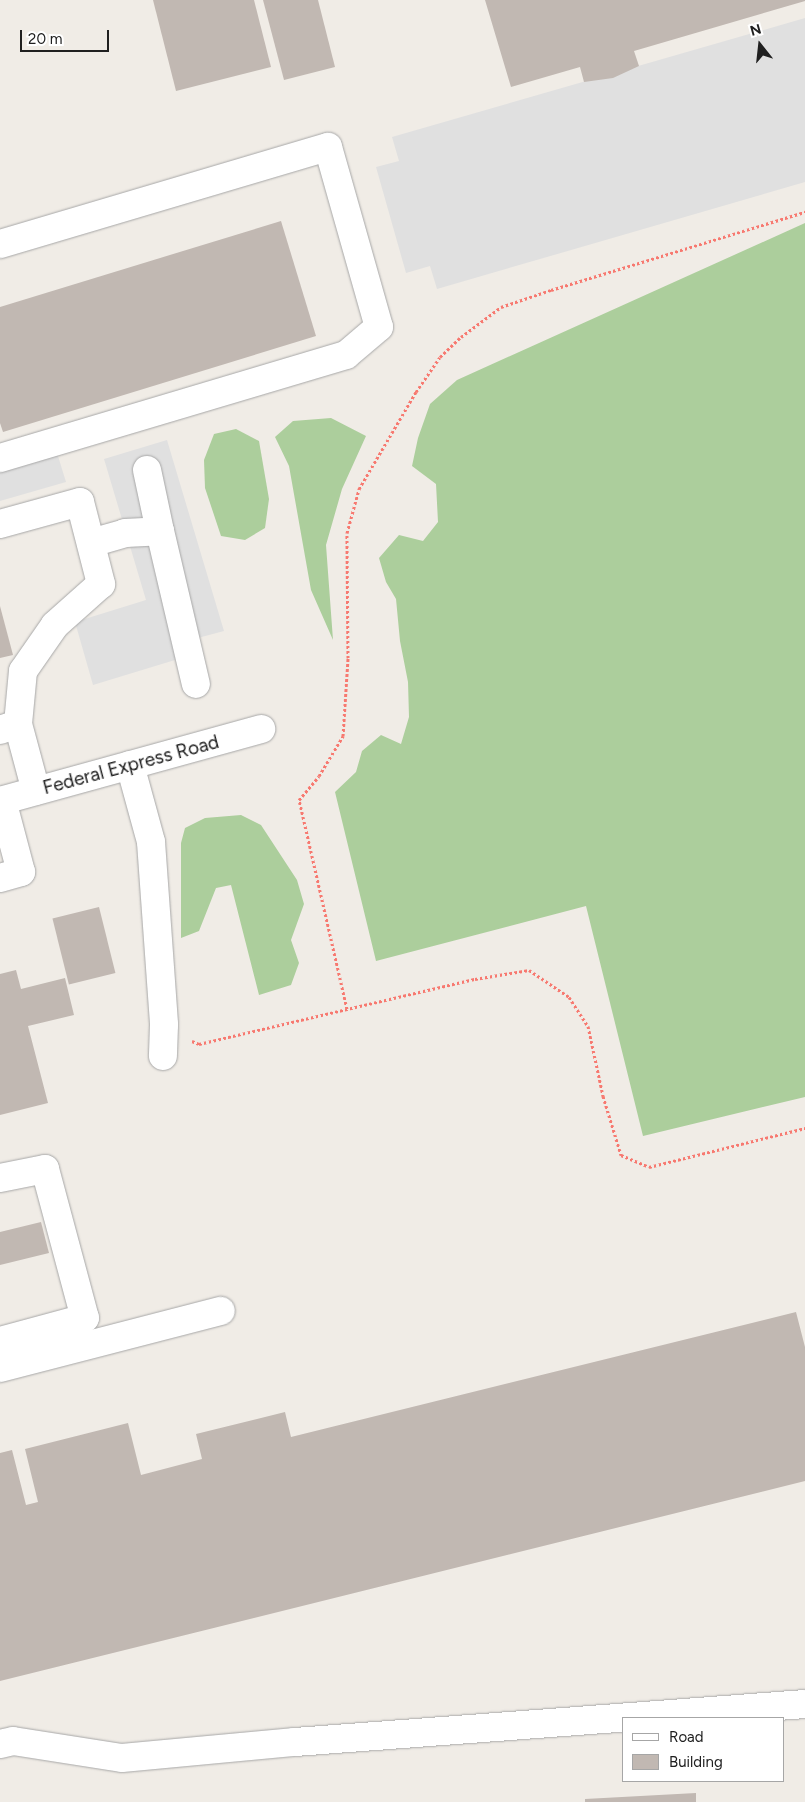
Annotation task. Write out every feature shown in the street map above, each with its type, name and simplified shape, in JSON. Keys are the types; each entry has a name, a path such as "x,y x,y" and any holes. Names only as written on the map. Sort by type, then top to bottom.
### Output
{"street":[{"path":"0,244 328,147 379,326 346,355 0,458"},
{"path":"147,470 196,684"},
{"path":"0,524 80,502 101,584 55,625 23,671 9,727 36,791"},
{"path":"91,543 125,533 160,531"},
{"name":"Federal Express Road","path":"1,801 261,729"},
{"path":"130,765 151,842 164,1025 163,1056"},
{"path":"0,878 21,872 1,801"},
{"path":"0,1178 45,1169 85,1318 0,1341"},
{"path":"0,1368 221,1311"},
{"path":"631,1717 805,1704"},
{"path":"0,1744 13,1741 122,1758 295,1742 622,1718"}],"path":[{"path":"347,1010 299,800 319,776 343,736 348,658 347,533 363,481 416,392 440,357 461,337 500,307 805,212"},
{"path":"164,1025 199,1044 475,979 529,970 569,997 588,1026 603,1096 621,1155 649,1167 805,1128"}],"green space":[{"path":"805,223 805,1097 643,1136 586,906 376,961 335,792 356,772 362,751 381,735 401,744 409,717 408,682 400,641 396,599 386,582 379,558 399,535 423,541 438,522 436,484 412,466 418,438 430,404 457,380"},
{"path":"331,418 366,436 342,489 326,545 333,640 311,590 289,466 275,437 293,421"},
{"path":"236,429 259,441 269,499 265,528 245,540 221,536 205,488 204,460 214,434"},
{"path":"241,815 261,825 297,880 304,904 291,940 299,963 291,985 259,995 231,885 216,888 199,931 181,938 181,843 185,828 205,818"}],"shaded area":[{"path":"805,18 805,182 437,289 430,266 406,273 376,167 399,161 392,137"},
{"path":"167,440 224,631 194,639 198,653 93,685 75,622 146,600 104,459"},
{"path":"57,453 66,482 0,501 0,470"}],"building":[{"path":"153,0 254,0 271,67 176,91"},
{"path":"263,0 318,0 335,67 284,80"},
{"path":"485,0 805,1 634,51 639,66 613,78 584,82 580,67 511,87"},
{"path":"281,221 316,336 3,432 0,423 0,307"},
{"path":"0,606 13,655 0,658"},
{"path":"99,907 115,973 69,985 52,919"},
{"path":"16,970 21,989 65,978 74,1015 28,1026 48,1103 0,1115 0,974"},
{"path":"41,1222 49,1253 0,1265 0,1232"},
{"path":"796,1312 805,1347 805,1481 0,1681 0,1453 12,1450 26,1505 38,1502 25,1449 128,1423 141,1475 202,1459 196,1434 285,1412 291,1437"},
{"path":"696,1793 696,1802 585,1802 585,1799"}]}
